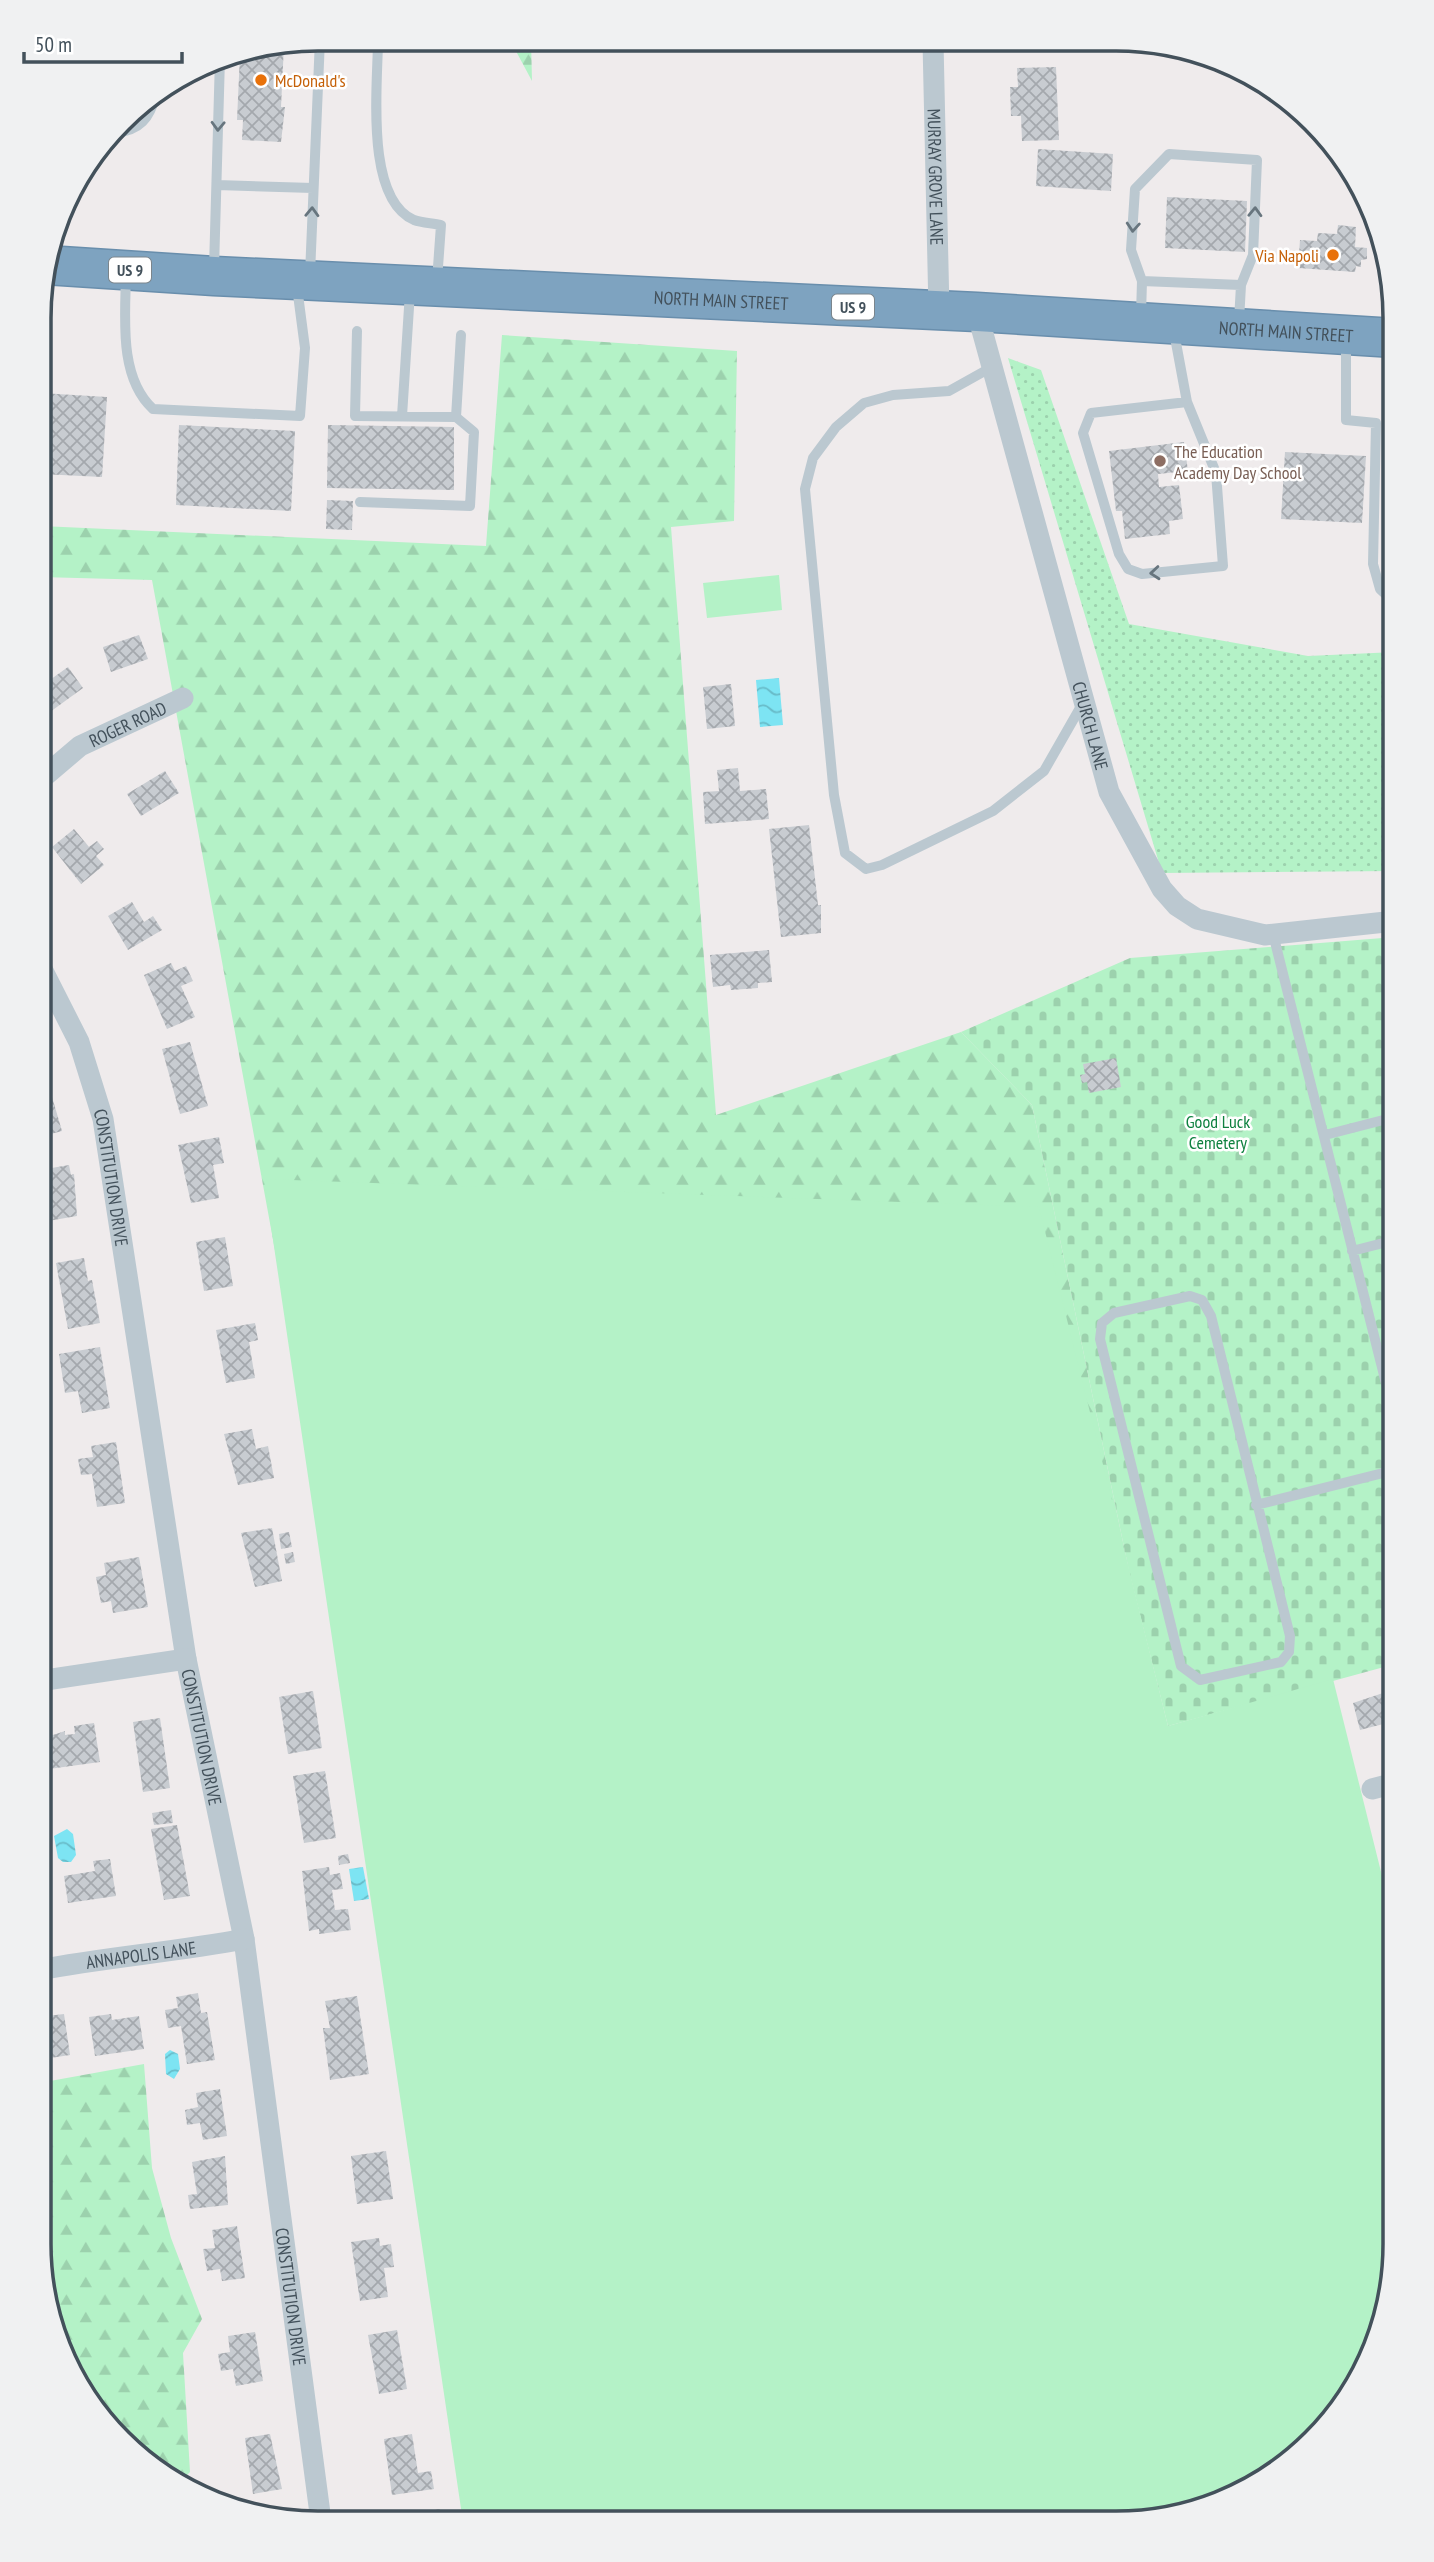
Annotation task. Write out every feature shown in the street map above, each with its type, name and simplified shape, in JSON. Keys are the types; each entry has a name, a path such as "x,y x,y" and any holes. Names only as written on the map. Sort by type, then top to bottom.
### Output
{"highway":[{"name":"NORTH MAIN STREET","path":"56,266 1383,337"}],"street":[{"name":"MURRAY GROVE LANE","path":"933,51 939,311"},
{"name":"CHURCH LANE","path":"977,313 1109,792 1162,889 1177,906 1198,919 1273,934 1383,922"},
{"name":"ROGER ROAD","path":"51,771 80,746 183,698"},
{"name":"CONSTITUTION DRIVE","path":"51,987 79,1042 103,1119 186,1658 244,1939 320,2511"},
{"path":"51,1679 186,1658"},
{"path":"1372,1789 1383,1786"},
{"name":"ANNAPOLIS LANE","path":"51,1968 105,1957 169,1953 244,1939"}],"lane":[{"path":"126,270 125,321 133,379 142,399 153,409 300,416 305,348 303,280 313,188 319,51"},
{"path":"378,51 378,142 382,175 391,197 413,220 441,225 424,286 402,416"},
{"path":"214,276 220,69"},
{"path":"126,132 131,132 151,115 153,108"},
{"path":"1187,402 1091,413 1083,433 1119,554 1128,569 1142,574 1223,566 1216,473 1131,250 1135,188 1169,154 1257,160 1253,255 1241,285 1238,327"},
{"path":"217,185 313,188"},
{"path":"1142,281 1241,285"},
{"path":"358,331 355,416 456,417 474,432 470,506 360,502"},
{"path":"1345,333 1346,420 1376,423 1373,564 1383,592"},
{"path":"456,417 461,335"},
{"path":"992,368 949,391 893,395 864,403 836,427 813,458 805,489 834,795 845,853 866,869 882,865 993,811 1044,771 1084,701"},
{"path":"1273,934 1383,1372"},
{"path":"1325,1135 1383,1120"},
{"path":"1352,1251 1383,1243"},
{"path":"1190,1296 1202,1300 1211,1316 1256,1505 1290,1636 1289,1652 1281,1662 1200,1680 1181,1666 1100,1339 1102,1322 1114,1313 1190,1296"},
{"path":"1256,1505 1383,1473"}],"green space":[{"path":"516,51 531,51 532,81"},
{"path":"502,335 737,351 734,521 671,527 716,1115 961,1032 1032,1105 1129,1571 405,1959 152,580 51,577 51,526 486,546"},
{"path":"1008,358 1041,370 1129,624 1308,656 1383,653 1383,871 1162,873"},
{"path":"779,575 782,610 707,618 703,583"},
{"name":"Good Luck Cemetery","path":"1383,938 1383,1667 1168,1726 1129,1571 1032,1105 961,1032 1130,958"},
{"path":"264,1179 1039,1207 1168,1726 1333,1679 1383,1880 1383,2262 1374,2314 1356,2363 1328,2407 1305,2433 1279,2456 1250,2476 1219,2491 1152,2509 461,2511"},
{"path":"144,2064 152,2168 171,2238 202,2319 183,2353 190,2472 185,2477 142,2445 106,2407 78,2363 65,2330 56,2297 51,2262 51,2081"}],"water":[{"path":"779,678 783,725 760,727 756,680"},
{"path":"67,1829 73,1834 76,1855 71,1862 63,1862 58,1858 54,1836"},
{"path":"363,1867 369,1899 354,1901 349,1869"},
{"path":"170,2050 178,2054 180,2069 174,2079 166,2074 165,2054"}],"building":[{"name":"McDonald's","path":"284,53 281,107 285,107 281,142 242,140 243,120 237,120 240,63"},
{"path":"1056,67 1059,140 1022,141 1021,116 1011,116 1010,87 1018,87 1017,68"},
{"path":"1038,149 1113,154 1111,191 1036,186"},
{"path":"1167,197 1247,201 1245,252 1165,248"},
{"path":"1338,225 1356,227 1355,247 1367,248 1367,259 1361,260 1361,267 1356,266 1355,272 1298,268 1300,240 1317,241 1318,233 1337,234"},
{"path":"51,394 107,397 102,477 51,474"},
{"path":"179,425 295,431 291,511 176,505"},
{"path":"328,425 454,427 454,490 327,488"},
{"path":"1184,442 1188,471 1158,474 1159,487 1179,485 1183,519 1169,521 1170,534 1125,539 1122,511 1116,511 1109,451"},
{"path":"1285,452 1366,456 1362,523 1281,519"},
{"path":"327,500 353,501 352,530 326,529"},
{"path":"139,635 148,659 111,672 103,647"},
{"path":"68,667 83,688 51,711 51,679"},
{"path":"731,684 735,726 707,729 703,687"},
{"path":"738,768 740,791 766,789 769,819 705,824 703,792 719,791 717,770"},
{"path":"165,771 179,793 141,816 127,794"},
{"path":"809,825 818,905 821,905 821,933 781,937 769,829"},
{"path":"74,829 89,847 97,841 104,849 96,856 104,865 81,884 52,847"},
{"path":"132,902 144,922 153,916 162,930 128,950 108,916"},
{"path":"769,950 772,982 758,983 758,988 731,990 730,985 713,987 710,955"},
{"path":"171,963 175,971 186,966 193,981 181,986 195,1017 167,1029 144,975"},
{"path":"190,1042 208,1106 180,1114 162,1049"},
{"path":"1116,1058 1121,1087 1089,1093 1087,1082 1082,1083 1080,1075 1085,1074 1083,1064"},
{"path":"51,1093 62,1131 51,1134"},
{"path":"219,1137 224,1163 213,1165 219,1198 191,1203 178,1145"},
{"path":"69,1165 71,1175 74,1174 77,1216 51,1220 51,1168"},
{"path":"225,1237 233,1286 204,1291 196,1242"},
{"path":"84,1258 88,1281 92,1280 100,1323 68,1329 56,1263"},
{"path":"255,1323 258,1340 249,1342 255,1378 226,1383 216,1330"},
{"path":"100,1347 110,1408 82,1413 78,1391 65,1393 59,1354"},
{"path":"252,1429 256,1449 268,1446 274,1478 238,1485 224,1434"},
{"path":"116,1442 125,1503 97,1507 92,1474 81,1475 78,1459 93,1457 91,1446"},
{"path":"272,1528 282,1581 255,1587 241,1533"},
{"path":"289,1532 292,1547 281,1549 279,1534"},
{"path":"293,1552 295,1562 286,1564 284,1554"},
{"path":"139,1557 148,1607 113,1613 111,1601 101,1603 96,1577 106,1575 104,1563"},
{"path":"313,1691 322,1748 288,1754 279,1697"},
{"path":"1383,1693 1383,1724 1360,1730 1353,1703"},
{"path":"160,1718 170,1788 143,1792 133,1722"},
{"path":"94,1723 100,1762 51,1769 51,1736 65,1731 65,1735 75,1734 74,1726"},
{"path":"325,1771 336,1838 304,1843 293,1776"},
{"path":"171,1810 173,1823 154,1825 152,1813"},
{"path":"177,1825 190,1896 164,1900 151,1829"},
{"path":"348,1854 350,1863 339,1865 338,1856"},
{"path":"110,1859 116,1896 68,1903 64,1876 95,1871 93,1861"},
{"path":"329,1867 330,1875 340,1873 343,1889 332,1890 335,1910 348,1909 351,1930 319,1934 319,1929 309,1931 302,1871"},
{"path":"198,1993 201,2013 207,2012 215,2060 187,2064 181,2026 168,2028 165,2010 178,2008 176,1997"},
{"path":"357,1996 369,2074 330,2080 323,2028 330,2028 325,2001"},
{"path":"64,2014 70,2055 51,2058 51,2016"},
{"path":"111,2014 112,2020 139,2016 144,2049 95,2056 89,2017"},
{"path":"220,2089 227,2136 203,2140 200,2123 187,2125 185,2110 198,2107 196,2093"},
{"path":"386,2151 393,2199 357,2204 351,2156"},
{"path":"225,2156 228,2205 190,2209 188,2195 197,2194 192,2162"},
{"path":"237,2226 245,2278 222,2281 220,2269 207,2271 203,2249 215,2248 212,2230"},
{"path":"379,2238 380,2246 391,2244 394,2267 384,2268 388,2297 360,2301 351,2242"},
{"path":"397,2330 407,2389 379,2394 368,2335"},
{"path":"255,2332 263,2381 236,2386 233,2369 221,2371 218,2354 230,2352 228,2336"},
{"path":"270,2434 282,2489 253,2494 245,2438"},
{"path":"412,2434 418,2473 431,2471 434,2489 392,2495 384,2439"}],"place":[{"name":"McDonald's","path":"261,80"},
{"name":"Via Napoli","path":"1333,255"},
{"name":"The Education Academy Day School","path":"1160,461"}]}
